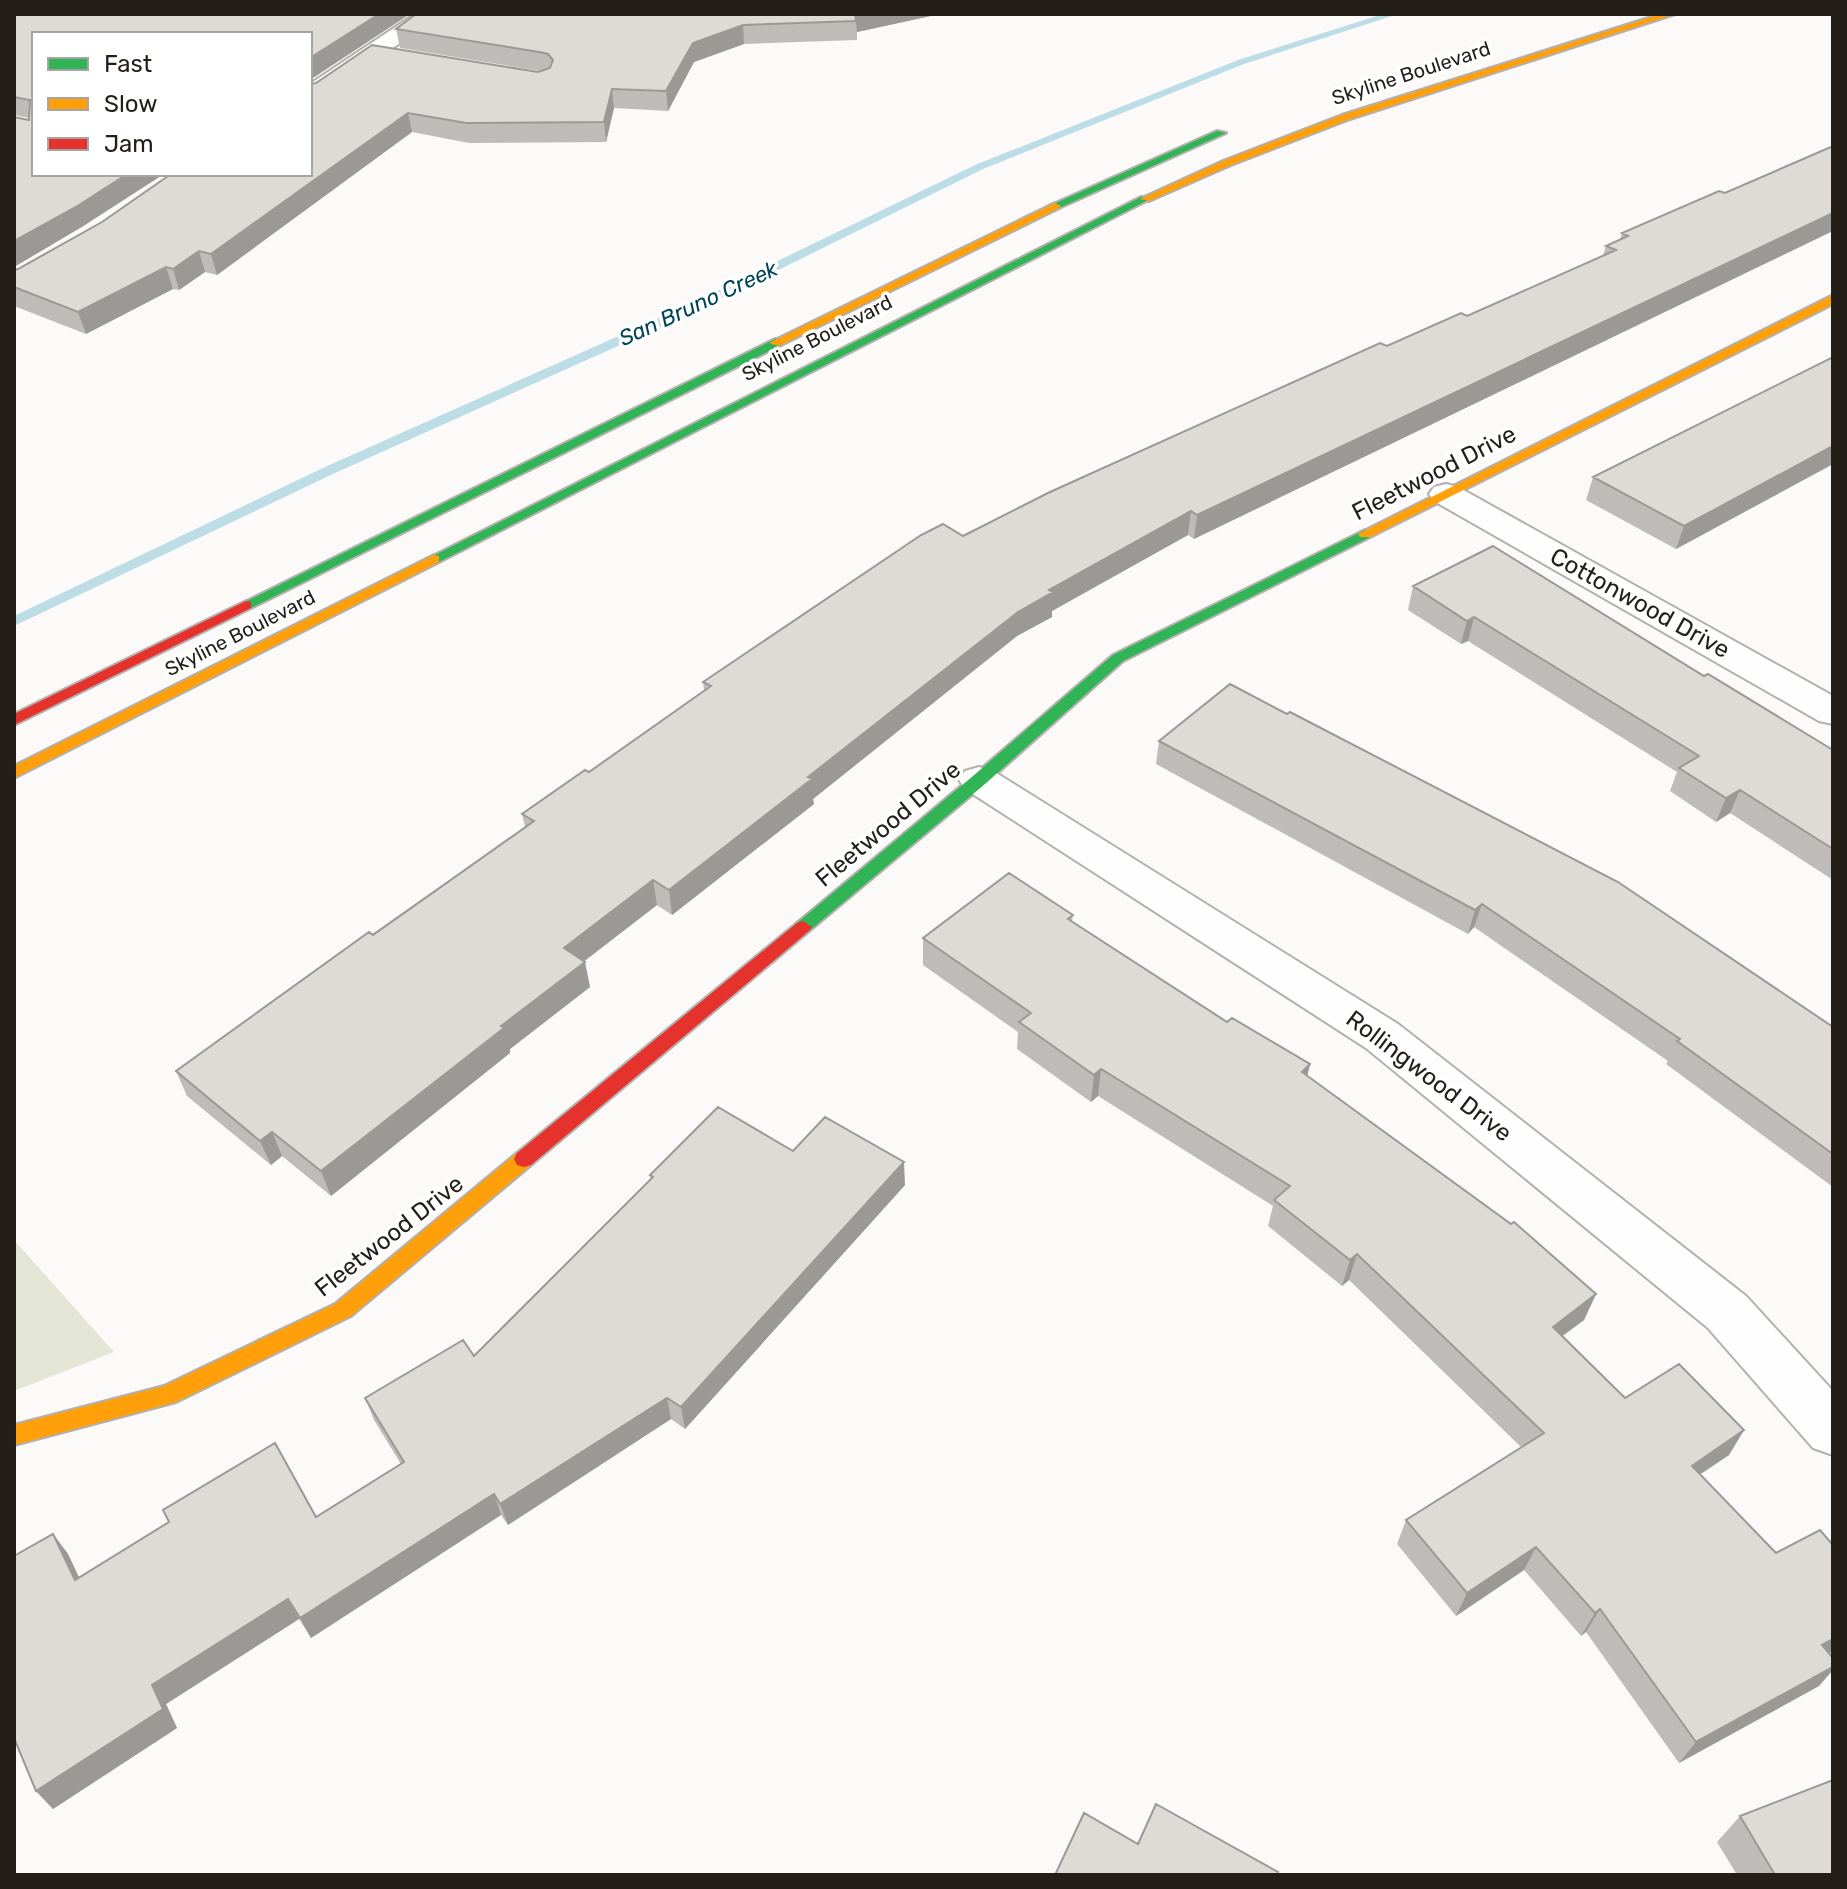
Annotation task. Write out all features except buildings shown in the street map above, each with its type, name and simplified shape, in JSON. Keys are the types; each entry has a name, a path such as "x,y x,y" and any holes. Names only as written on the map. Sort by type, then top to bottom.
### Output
{"main road":[{"name":"Skyline Boulevard","path":"14,773 1117,212 1227,163 1346,117 1670,14"},
{"name":"Skyline Boulevard","path":"14,720 991,236 1124,173 1240,125"},
{"name":"Fleetwood Drive","path":"14,1435 168,1395 343,1310 979,780 1118,658 1833,299"}],"street":[{"path":"312,94 373,54 423,15"},
{"path":"373,54 403,59"},
{"name":"Cottonwood Drive","path":"1446,494 1833,712"},
{"name":"Rollingwood Drive","path":"979,780 1382,1036 1727,1312 1833,1430"}],"green space":[{"path":"14,1240 114,1352 14,1391"}],"waterway":[{"name":"San Bruno Creek","path":"14,622 330,470 683,312 979,167 1241,62 1393,14"}],"traffic: fast":[{"path":"1055,206 1221,133"},
{"path":"434,559 1145,199"},
{"path":"246,605 775,343"},
{"path":"803,927 979,780 1118,658 1365,534"}],"traffic: slow":[{"path":"1145,199 1346,117 1670,14"},
{"path":"775,343 1055,206"},
{"path":"1365,534 1833,299"},
{"path":"14,773 434,559"},
{"path":"14,1435 168,1395 343,1310 524,1159"}],"traffic: jam":[{"path":"14,720 246,605"},
{"path":"524,1159 803,927"}]}
